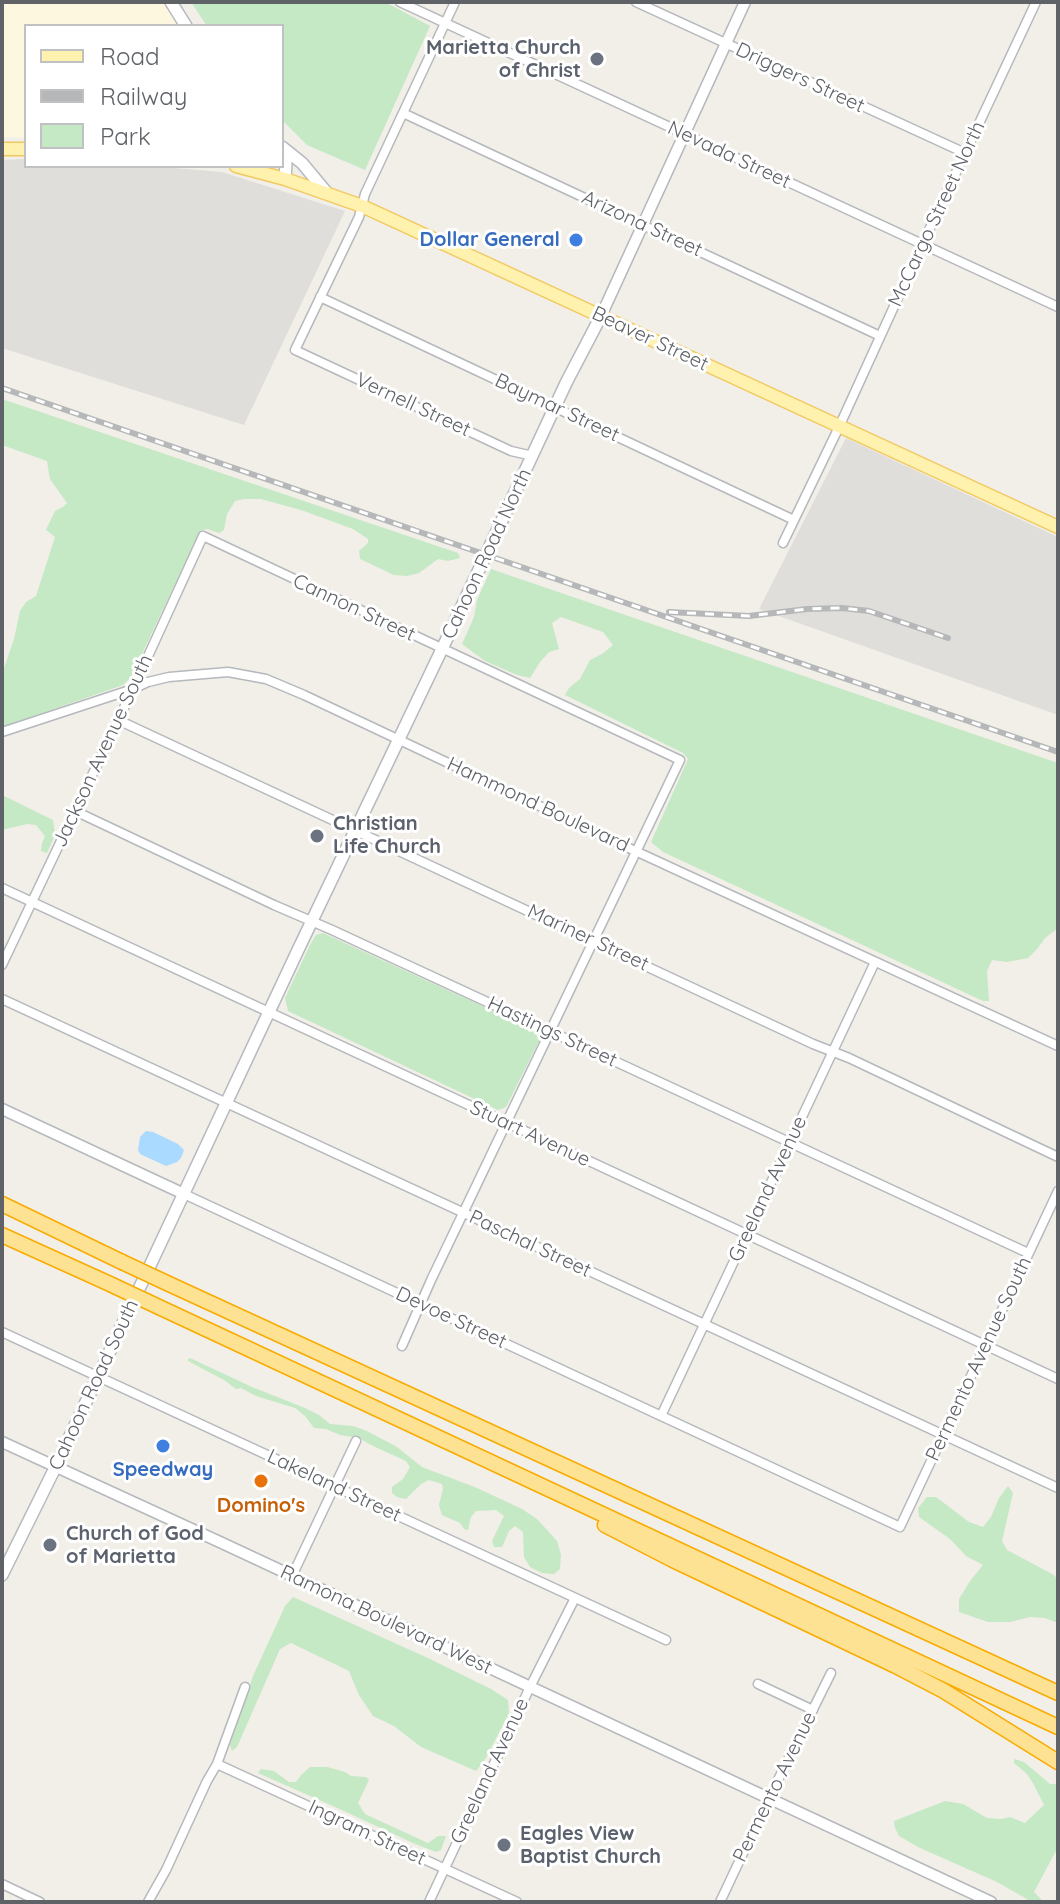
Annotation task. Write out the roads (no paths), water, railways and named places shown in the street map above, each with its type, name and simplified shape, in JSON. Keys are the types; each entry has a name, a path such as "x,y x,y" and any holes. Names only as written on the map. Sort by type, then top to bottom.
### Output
{"highway":[{"path":"2,1204 169,1284 1058,1693"},
{"path":"2,1235 1058,1727"},
{"path":"529,1479 557,1500 673,1560 944,1691 1058,1762"}],"main road":[{"path":"171,2 185,24"},
{"path":"2,149 24,149"},
{"path":"284,150 302,163 327,193"},
{"path":"284,156 285,179"},
{"name":"Beaver Street","path":"249,168 362,206 1058,527"},
{"name":"Cahoon Road North","path":"227,1104 601,316"},
{"path":"184,1194 227,1104"},
{"name":"Cahoon Road South","path":"2,1575 184,1194"}],"street":[{"name":"Nevada Street","path":"400,2 1058,307"},
{"path":"320,297 455,2"},
{"name":"Driggers Street","path":"636,2 965,153"},
{"name":"Cahoon Road North","path":"601,316 745,2"},
{"name":"McCargo Street North","path":"783,543 1036,2"},
{"name":"Arizona Street","path":"403,113 880,336"},
{"name":"Vernell Street","path":"320,297 295,350 511,451 533,456"},
{"name":"Baymar Street","path":"320,297 794,520"},
{"name":"Cannon Street","path":"203,536 680,760 637,852"},
{"name":"Jackson Avenue South","path":"2,965 203,536"},
{"name":"Hammond Boulevard","path":"2,732 148,682 186,674 242,673 285,686 1058,1046"},
{"name":"Mariner Street","path":"118,720 1058,1157"},
{"name":"Hastings Street","path":"75,811 1028,1253"},
{"path":"402,1346 637,852"},
{"name":"Stuart Avenue","path":"2,888 1058,1379"},
{"name":"Greeland Avenue","path":"661,1416 875,962"},
{"name":"Paschal Street","path":"2,999 1058,1488"},
{"name":"Devoe Street","path":"2,1109 900,1527"},
{"name":"Permento Avenue South","path":"900,1527 1058,1191"},
{"name":"Lakeland Street","path":"2,1332 666,1640"},
{"path":"292,1576 356,1441"},
{"name":"Ramona Boulevard West","path":"2,1442 991,1902"},
{"name":"Greeland Avenue","path":"429,1902 575,1598"},
{"name":"Permento Avenue","path":"720,1902 831,1673"},
{"path":"758,1684 813,1710"},
{"path":"148,1902 217,1764 245,1687"},
{"name":"Ingram Street","path":"217,1764 517,1902"},
{"path":"2,1884 40,1902"}],"water":[{"path":"146,1131 178,1144 184,1150 181,1158 166,1166 140,1154 140,1137"}],"railway":[{"path":"2,388 1058,752"},
{"path":"669,612 749,616 842,608 869,611 948,638"}],"place":[{"name":"Marietta Church of Christ","path":"597,59"},
{"name":"Dollar General","path":"576,240"},
{"name":"Christian Life Church","path":"317,836"},
{"name":"Speedway","path":"163,1446"},
{"name":"Domino's","path":"261,1481"},
{"name":"Church of God of Marietta","path":"50,1545"},
{"name":"Eagles View Baptist Church","path":"504,1845"}]}
